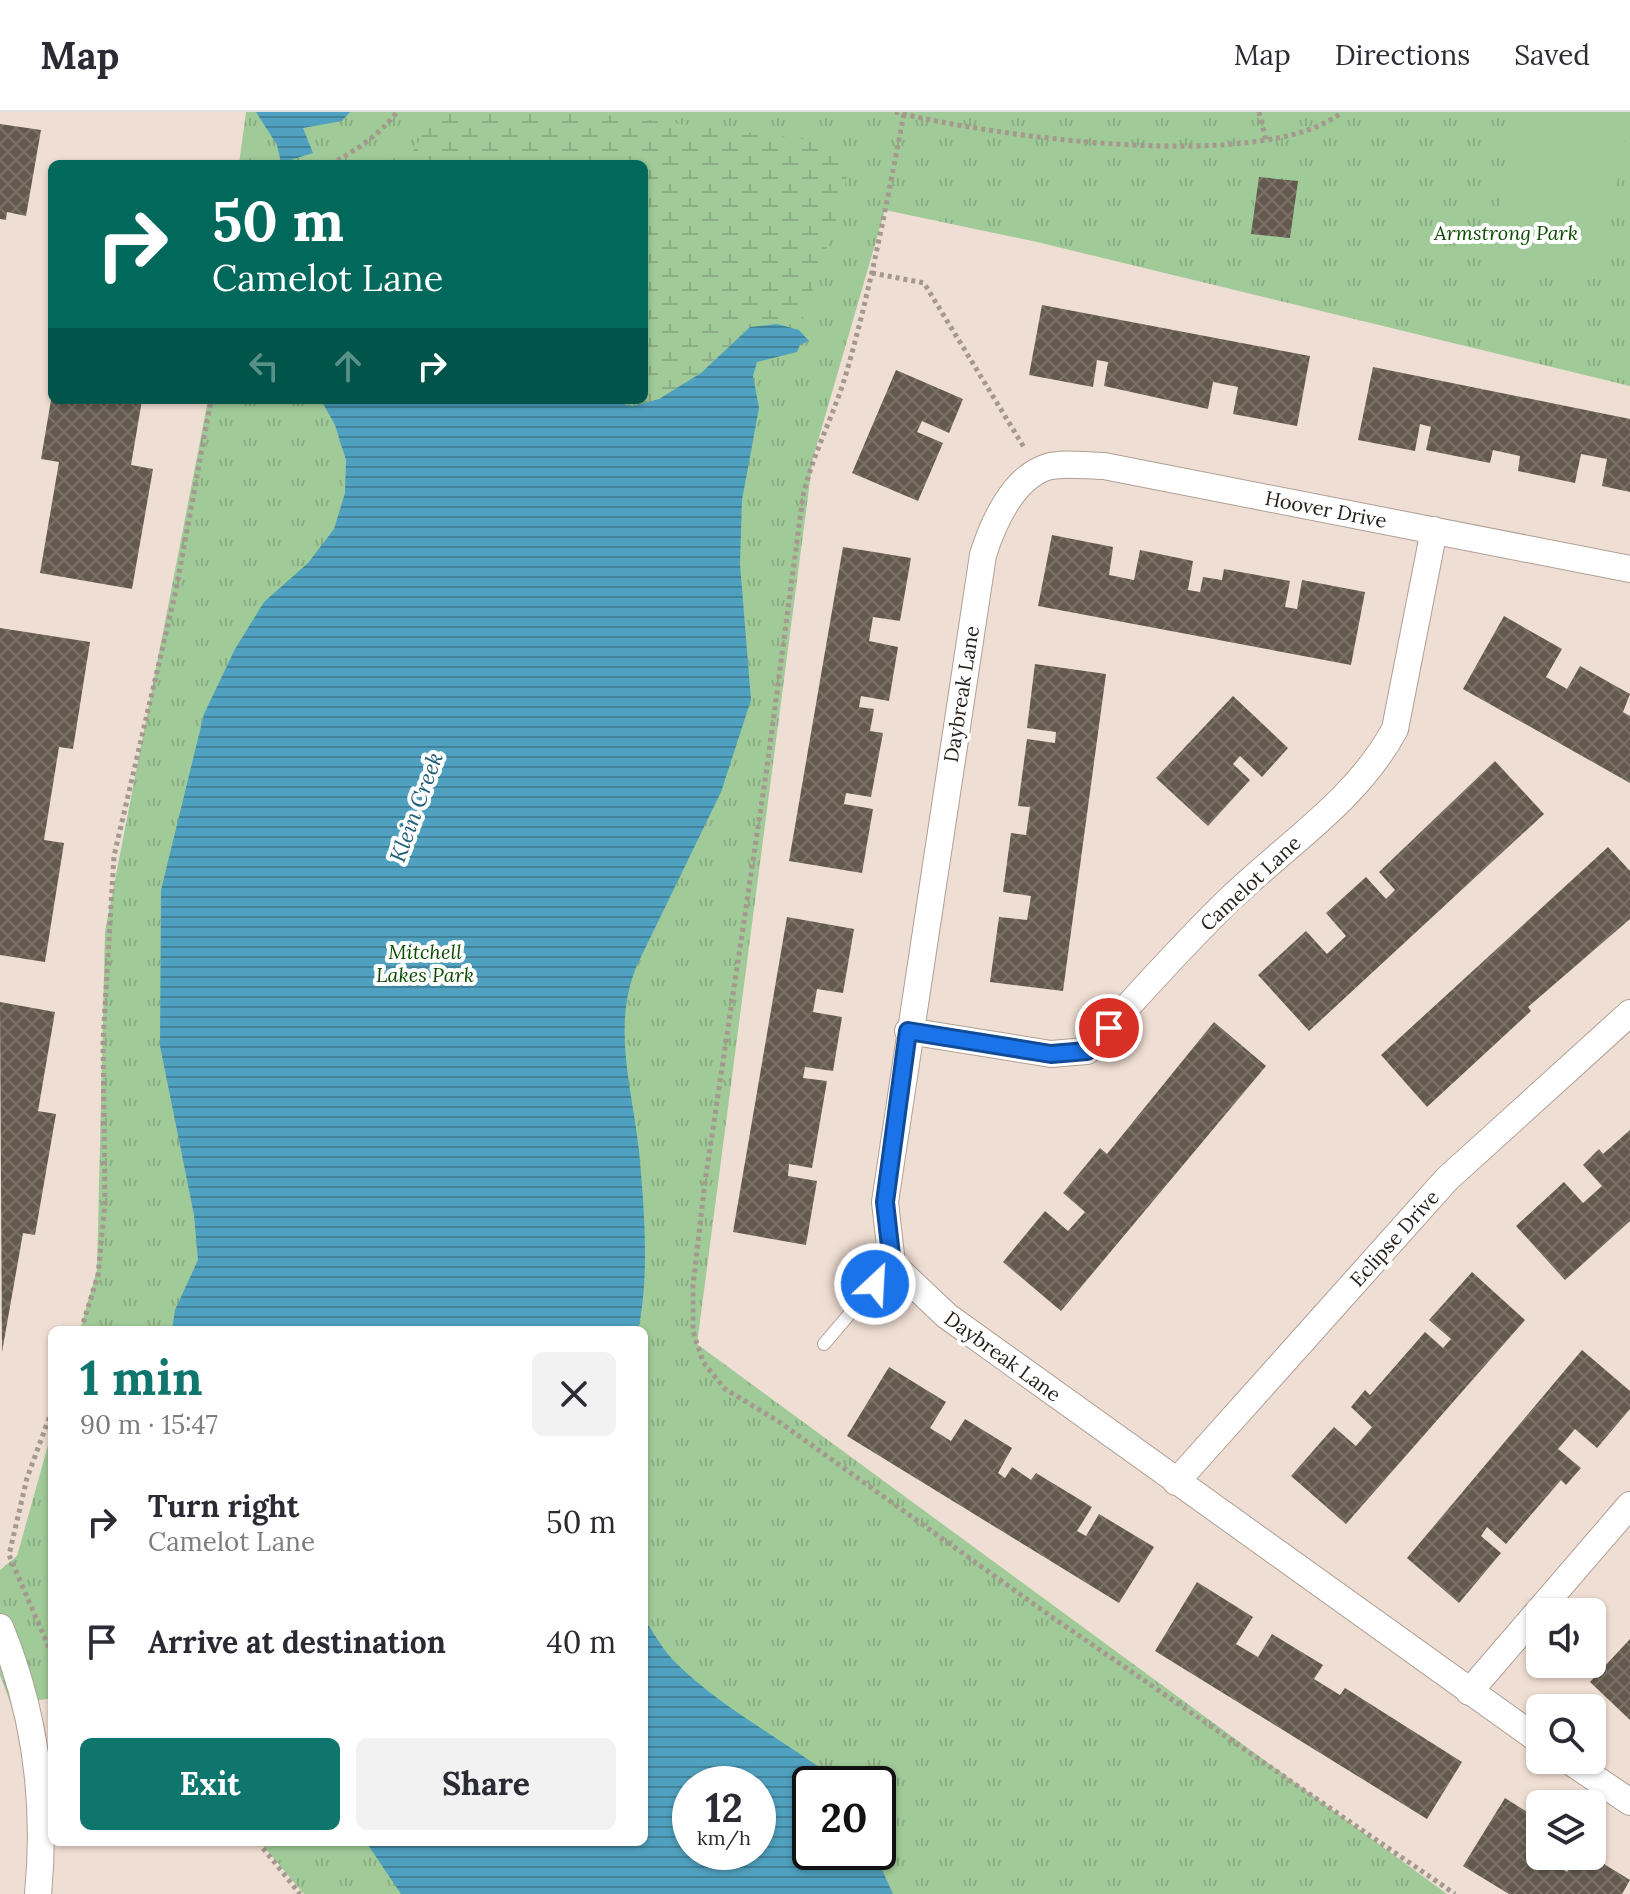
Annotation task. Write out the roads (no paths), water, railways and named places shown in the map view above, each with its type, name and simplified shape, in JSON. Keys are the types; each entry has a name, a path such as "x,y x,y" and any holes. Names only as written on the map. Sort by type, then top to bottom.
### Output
{"street":[{"name":"Hoover Drive","path":"1025,479 1049,466 1104,466 1630,569"},
{"name":"Daybreak Lane","path":"1025,479 991,528 983,555 908,1031 885,1202 892,1264 947,1316 1526,1731"},
{"name":"Camelot Lane","path":"908,1031 1051,1054 1087,1051 1196,933 1339,802 1381,755 1395,729 1434,530"},
{"name":"Eclipse Drive","path":"1176,1482 1447,1179 1630,1013"},
{"path":"1469,1692 1630,1505"},
{"path":"0,1627 15,1664 39,1765 44,1835 38,1894"},
{"path":"1589,1774 1630,1802"}],"lane":[{"path":"824,1344 892,1264"}],"water":[{"path":"256,112 350,112 342,121 303,128 313,153 280,160 277,145"},
{"name":"Klein Creek","path":"777,324 799,330 809,341 800,345 797,352 757,362 753,376 759,408 742,500 740,564 751,700 721,792 638,963 626,1009 626,1056 644,1217 644,1287 639,1326 173,1326 175,1310 198,1260 194,1215 160,1046 161,890 204,714 235,649 264,602 308,563 334,529 345,493 346,460 335,425 323,404 648,404 701,373 750,327"},
{"path":"648,1625 668,1654 696,1681 817,1766 792,1766 792,1870 882,1870 893,1894 401,1894 369,1846 648,1846"}],"park label":[{"name":"Armstrong Park","path":"1506,232"},
{"name":"Mitchell Lakes Park","path":"425,962"}]}
